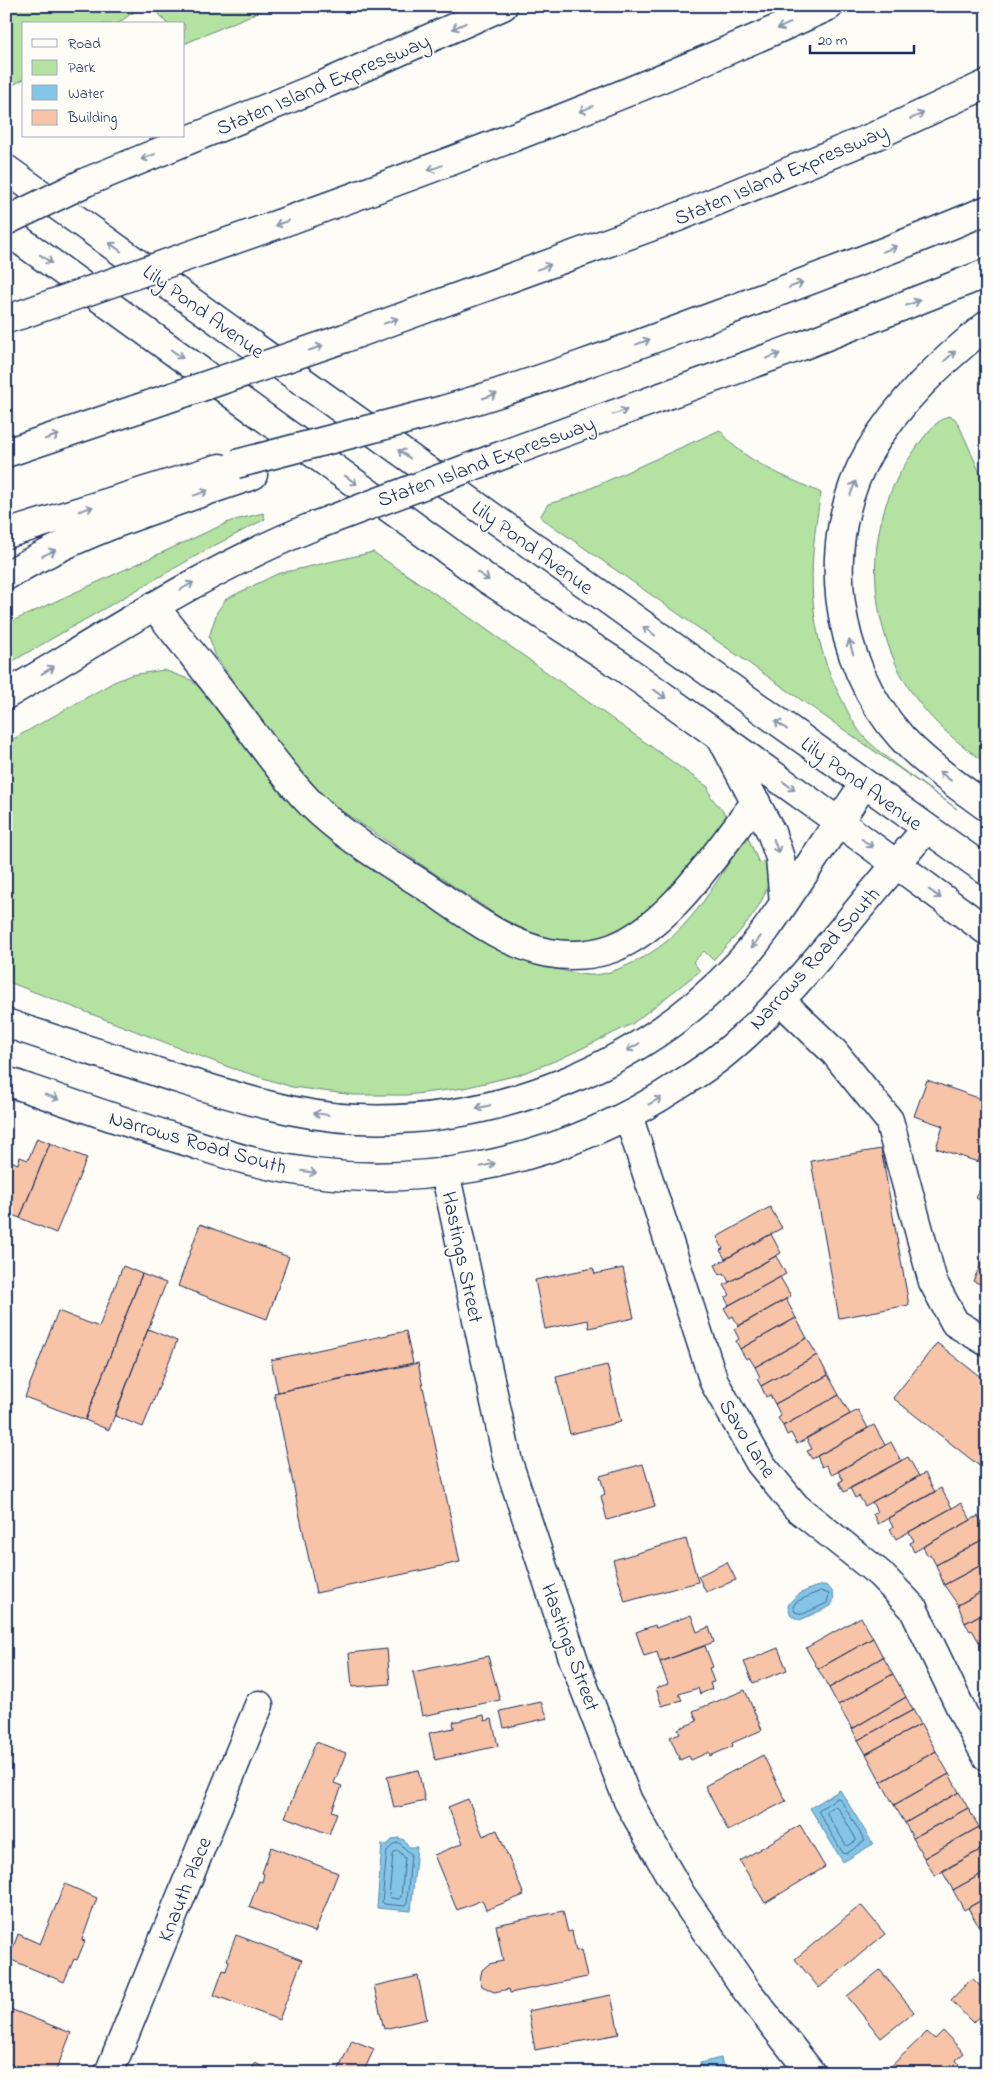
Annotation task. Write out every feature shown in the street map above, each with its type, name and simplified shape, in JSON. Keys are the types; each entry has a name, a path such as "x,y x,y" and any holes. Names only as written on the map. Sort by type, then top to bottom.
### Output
{"main road":[{"name":"Staten Island Expressway","path":"6,221 86,182 323,85 503,6"},
{"path":"15,316 336,204 543,126 725,52 829,6"},
{"name":"Staten Island Expressway","path":"6,453 345,338 596,248 711,204 876,136 987,84"},
{"name":"Lily Pond Avenue","path":"6,169 987,871"},
{"path":"6,204 86,182"},
{"path":"6,213 86,182"},
{"path":"6,534 244,469 525,385 900,246 987,210"},
{"path":"6,230 487,579 621,666 987,931"},
{"name":"Staten Island Expressway","path":"6,696 154,606 235,561 276,541 818,339 987,273"},
{"path":"987,325 938,367 916,390 882,431 868,454 847,504 842,530 839,592 844,622 859,670 884,714 901,737 921,756 987,807"},
{"path":"6,576 85,537 244,469"},
{"path":"154,606 290,781 332,823 387,862 478,921 502,935 549,953 591,954 613,948 634,937 668,911 756,802"},
{"path":"721,738 772,832 780,858 784,903"},
{"path":"6,1023 217,1091 286,1109 356,1119 446,1114 484,1107 560,1084 598,1067 637,1045 673,1021 708,992 739,963 764,932 864,784"},
{"name":"Narrows Road South","path":"6,1081 133,1125 256,1163 319,1173 381,1178 445,1172 480,1167 558,1146 628,1115 662,1097 728,1051 781,1001 926,829"},
{"path":"781,1001 834,1052 889,1120 933,1282 955,1323 987,1342"},
{"name":"Savo Lane","path":"628,1115 714,1382 760,1463 796,1507 880,1574 913,1608 966,1719 987,1757"},
{"name":"Hastings Street","path":"445,1172 508,1462 574,1661 628,1801 680,1893 747,1991 811,2073"},
{"name":"Knauth Place","path":"109,2073 259,1705"}],"green space":[{"path":"6,6 142,6 120,22 22,22 22,80 6,89"},
{"path":"161,6 272,6 185,44 185,22 165,22 156,10"},
{"path":"949,416 958,423 987,489 987,764 941,727 917,700 901,673 888,645 880,614 876,583 876,552 881,521 891,491 906,463 925,436 937,423"},
{"path":"720,430 753,460 766,468 821,493 813,548 813,601 822,652 832,678 852,719 865,738 912,777 957,809 540,517 548,504 569,498"},
{"path":"263,513 265,519 208,549 6,665 6,624 231,521"},
{"path":"373,552 452,605 708,787 711,797 731,821 689,877 640,919 607,935 580,941 555,940 526,932 498,916 330,803 299,769 270,732 216,657 209,637 217,612 226,599 277,574"},
{"path":"164,670 191,680 202,690 269,770 522,957 563,971 593,975 619,969 649,954 667,941 697,910 747,835 759,863 772,859 770,875 761,903 744,926 713,960 704,951 693,962 700,971 632,1024 560,1059 518,1075 464,1088 407,1095 354,1095 292,1087 231,1068 6,981 6,743 114,682 131,675"}],"water":[{"path":"825,1585 833,1594 831,1606 800,1620 791,1616 788,1606 794,1598 810,1589"},
{"path":"840,1790 873,1844 843,1862 810,1808"},
{"path":"399,1838 404,1840 409,1847 417,1847 411,1911 377,1908 382,1844 387,1845 393,1839"},
{"path":"721,2058 725,2073 703,2073 700,2063"}],"building":[{"path":"927,1080 987,1101 987,1137 978,1162 936,1148 943,1126 914,1116"},
{"path":"37,1138 50,1143 20,1218 6,1213 6,1159 18,1164 20,1157 28,1160"},
{"path":"50,1143 87,1158 56,1233 20,1218"},
{"path":"881,1149 909,1305 839,1318 811,1161"},
{"path":"987,1175 987,1203 976,1198"},
{"path":"770,1207 782,1228 725,1259 720,1250 723,1249 717,1237"},
{"path":"200,1224 289,1257 267,1319 178,1286"},
{"path":"771,1234 781,1253 729,1282 724,1273 720,1275 715,1265"},
{"path":"987,1252 987,1287 973,1281"},
{"path":"776,1256 786,1274 729,1305 725,1298 730,1295 724,1285"},
{"path":"123,1266 142,1274 85,1420 25,1397 58,1311 99,1327"},
{"path":"593,1268 595,1274 623,1268 634,1318 589,1328 588,1320 545,1329 535,1280"},
{"path":"142,1274 166,1283 109,1430 85,1420"},
{"path":"780,1277 791,1296 738,1326 733,1316 730,1318 724,1308"},
{"path":"786,1299 796,1318 740,1349 736,1341 739,1339 734,1329"},
{"path":"796,1318 807,1338 755,1367 749,1357 746,1359 740,1349"},
{"path":"148,1329 177,1341 143,1427 115,1416"},
{"path":"406,1331 413,1363 278,1392 271,1360"},
{"path":"807,1338 817,1355 761,1386 757,1379 760,1377 755,1367"},
{"path":"937,1343 987,1382 987,1472 893,1398"},
{"path":"817,1355 828,1375 775,1404 770,1395 766,1397 761,1386"},
{"path":"418,1363 460,1562 316,1593 274,1393"},
{"path":"607,1365 621,1422 570,1434 556,1377"},
{"path":"828,1375 839,1395 783,1426 778,1418 781,1416 775,1404"},
{"path":"839,1395 850,1414 797,1444 791,1433 787,1435 783,1426"},
{"path":"858,1410 868,1428 812,1459 807,1451 812,1449 806,1438"},
{"path":"874,1425 885,1445 832,1475 826,1465 822,1467 817,1456"},
{"path":"891,1442 901,1461 844,1492 839,1482 843,1480 838,1471"},
{"path":"908,1457 919,1476 865,1506 859,1496 855,1498 850,1488"},
{"path":"643,1464 655,1506 607,1520 601,1496 605,1494 600,1476"},
{"path":"925,1473 935,1492 878,1524 873,1514 877,1512 872,1502"},
{"path":"941,1488 952,1508 896,1539 890,1529 893,1527 888,1518"},
{"path":"961,1503 971,1520 914,1552 910,1543 914,1541 909,1532"},
{"path":"978,1516 987,1530 987,1537 936,1565 930,1554 928,1556 923,1547"},
{"path":"987,1537 987,1562 944,1585 936,1565"},
{"path":"686,1539 698,1582 625,1602 613,1560"},
{"path":"727,1562 736,1580 706,1592 698,1576"},
{"path":"987,1562 987,1589 958,1605 944,1585"},
{"path":"987,1589 987,1611 965,1623 958,1605"},
{"path":"987,1611 987,1638 979,1642 965,1623"},
{"path":"691,1615 697,1632 709,1627 714,1642 660,1662 657,1652 644,1656 636,1632 655,1625 656,1628"},
{"path":"861,1617 873,1638 818,1669 806,1648"},
{"path":"873,1638 883,1657 829,1688 818,1669"},
{"path":"705,1646 713,1667 709,1668 714,1682 710,1683 712,1689 700,1694 698,1688 679,1694 682,1700 662,1706 656,1688 668,1684 660,1662"},
{"path":"778,1648 787,1670 753,1683 744,1662"},
{"path":"387,1649 390,1684 352,1687 349,1653"},
{"path":"488,1656 500,1700 422,1716 413,1672"},
{"path":"883,1657 893,1674 838,1705 829,1688"},
{"path":"893,1674 906,1697 852,1729 838,1705"},
{"path":"745,1690 762,1730 732,1743 733,1746 710,1756 709,1752 691,1760 689,1756 680,1760 670,1737 680,1733 678,1729 697,1721 693,1711"},
{"path":"906,1697 913,1710 858,1740 852,1729"},
{"path":"541,1702 548,1718 504,1728 500,1711"},
{"path":"913,1710 921,1724 866,1754 858,1740"},
{"path":"484,1715 485,1721 492,1719 498,1746 435,1760 429,1733 454,1728 453,1722"},
{"path":"921,1724 936,1751 881,1782 866,1754"},
{"path":"316,1742 346,1753 334,1783 342,1786 332,1811 337,1813 329,1834 285,1817"},
{"path":"936,1751 949,1774 894,1805 881,1782"},
{"path":"763,1755 786,1801 728,1831 705,1786"},
{"path":"418,1770 425,1801 394,1808 387,1777"},
{"path":"949,1774 959,1792 905,1823 894,1805"},
{"path":"959,1792 968,1808 913,1838 905,1823"},
{"path":"468,1799 483,1836 497,1830 524,1895 486,1910 482,1900 457,1910 434,1855 463,1843 448,1807"},
{"path":"968,1808 979,1827 924,1858 913,1838"},
{"path":"800,1825 825,1867 765,1903 740,1861"},
{"path":"979,1827 987,1841 987,1846 935,1876 924,1858"},
{"path":"987,1846 987,1871 953,1890 942,1871"},
{"path":"271,1847 338,1873 315,1932 249,1907 259,1881 262,1882 264,1874 262,1873"},
{"path":"987,1871 987,1897 964,1910 953,1890"},
{"path":"65,1884 97,1898 82,1940 85,1941 77,1960 74,1959 64,1982 9,1959 18,1934 40,1944"},
{"path":"987,1897 987,1920 978,1925 968,1908"},
{"path":"861,1905 885,1934 819,1988 795,1959"},
{"path":"563,1911 568,1932 572,1931 576,1951 581,1950 587,1977 510,1993 509,1989 494,1992 482,1986 480,1980 482,1970 489,1964 503,1961 496,1925"},
{"path":"987,1920 987,1941 978,1925"},
{"path":"236,1935 302,1960 279,2020 214,1995 223,1970 226,1971 229,1961 227,1960"},
{"path":"880,1970 914,2012 881,2038 847,1996"},
{"path":"418,1976 427,2019 384,2029 374,1986"},
{"path":"972,1978 987,1993 987,2010 973,2023 951,2000"},
{"path":"611,1995 619,2034 535,2050 528,2011"},
{"path":"10,2009 71,2033 55,2073 33,2073 6,2062 6,2018"},
{"path":"943,2031 964,2053 956,2060 959,2064 949,2073 885,2072 927,2032 935,2039"},
{"path":"352,2040 374,2049 363,2073 337,2073"},
{"path":"255,2063 261,2066 276,2073 251,2073"}]}
